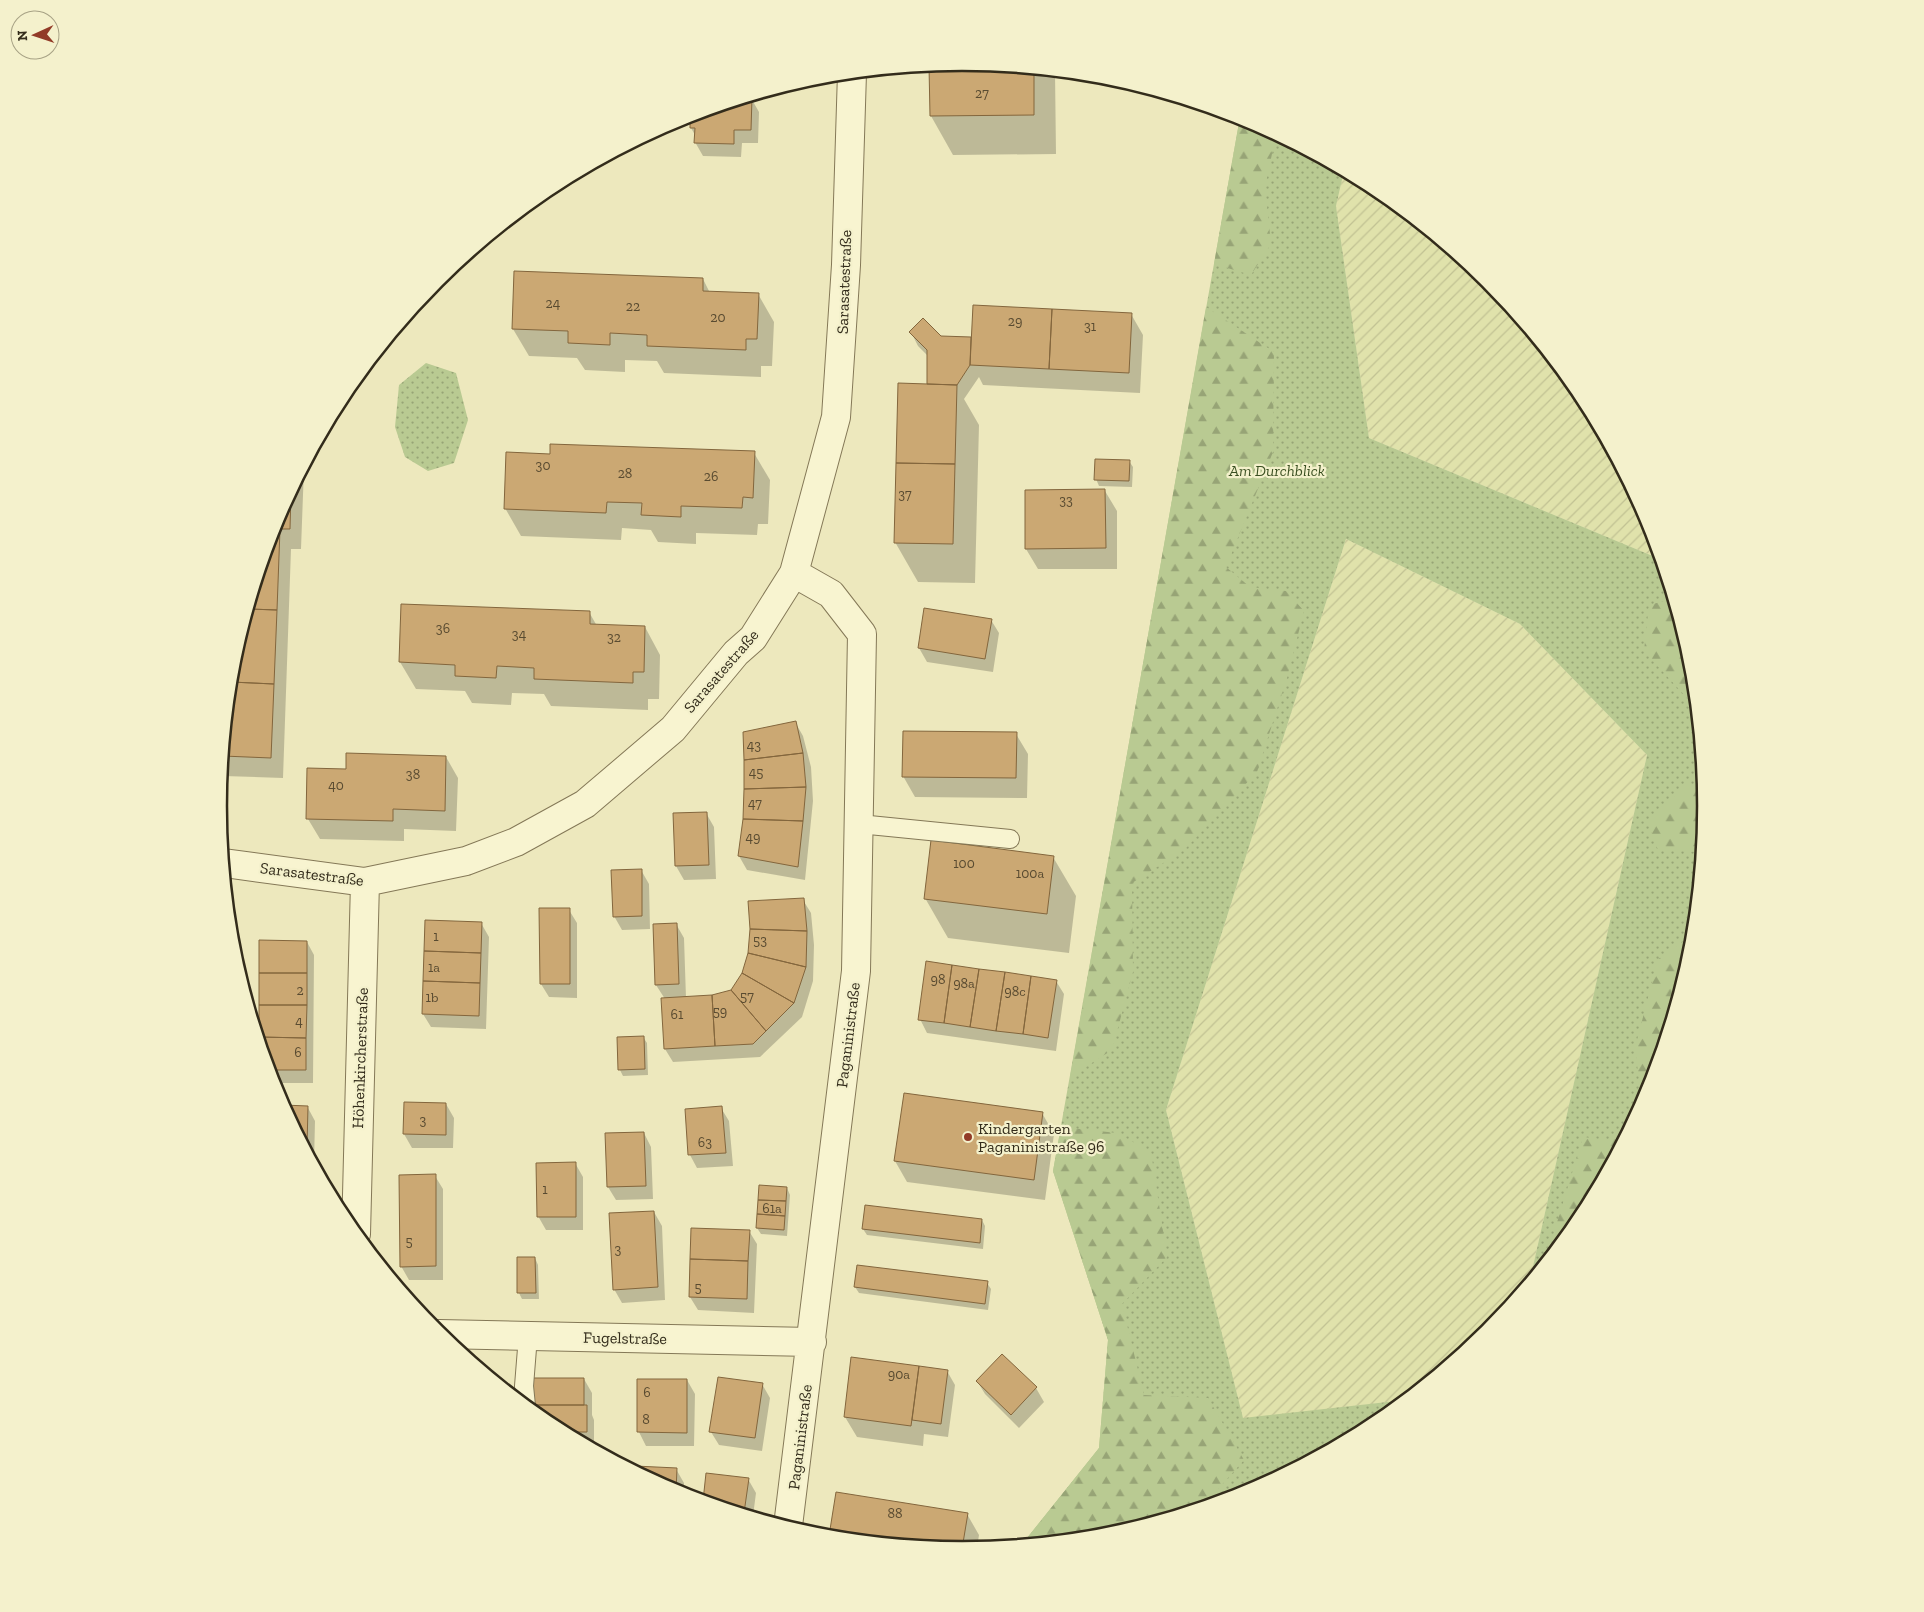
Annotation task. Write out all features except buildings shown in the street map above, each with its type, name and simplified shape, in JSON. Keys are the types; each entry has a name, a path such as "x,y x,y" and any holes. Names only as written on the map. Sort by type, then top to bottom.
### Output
{"street":[{"name":"Sarasatestraße","path":"230,864 365,882 466,861 516,842 585,804 672,729 736,653 752,638 794,573 836,417 846,265 852,80"},
{"name":"Paganinistraße","path":"789,1520 856,971 862,634 831,594 794,573"},
{"name":"Höhenkircherstraße","path":"356,1221 365,882"},
{"name":"Fugelstraße","path":"451,1334 812,1342"}],"lane":[{"path":"859,824 1010,839"},
{"path":"525,1396 524,1386 528,1336"}],"green space":[{"name":"Am Durchblick","path":"1239,125 1287,147 1342,178 1336,206 1369,438 1653,556 1672,616 1683,663 1695,758 1697,806 1695,854 1683,949 1672,996 1658,1042 1641,1087 1621,1131 1573,1214 1533,1268 1647,755 1520,624 1346,539 1166,1110 1243,1418 1392,1401 1329,1442 1287,1465 1243,1485 1198,1502 1152,1516 1105,1527 1028,1537 1099,1448 1108,1340 1053,1171"},
{"path":"1239,125 1275,141 1265,187 1271,244 1251,275 1214,264"},
{"path":"1342,178 1409,223 1482,286 1545,359 1573,398 1621,481 1653,556 1369,438 1336,206"},
{"path":"1206,307 1274,352 1273,452 1226,567 1250,587 1286,591 1304,611 1287,678 1257,772 1185,849 1132,883 1133,972 1112,1050 1070,1077"},
{"path":"426,363 456,373 468,420 454,463 428,471 405,457 395,427 399,385"},
{"path":"1346,539 1520,624 1647,755 1533,1268 1482,1326 1409,1389 1391,1402 1243,1419 1166,1110"},
{"path":"1667,600 1683,663 1689,700 1644,651 1649,605"},
{"path":"1687,784 1696,787 1695,852 1658,850 1648,824"},
{"path":"1684,941 1672,996 1658,1042 1640,1089 1635,1048 1658,959"},
{"path":"1061,1127 1117,1133 1151,1152 1167,1257 1122,1304 1144,1395 1208,1398 1244,1460 1211,1497 1198,1502 1152,1516 1105,1527 1028,1537 1099,1448 1108,1340 1053,1171"},
{"path":"1583,1137 1607,1140 1618,1137 1573,1214 1556,1238 1555,1229"}],"place":[{"name":"Kindergarten Paganinistraße 96","path":"968,1137"}]}
